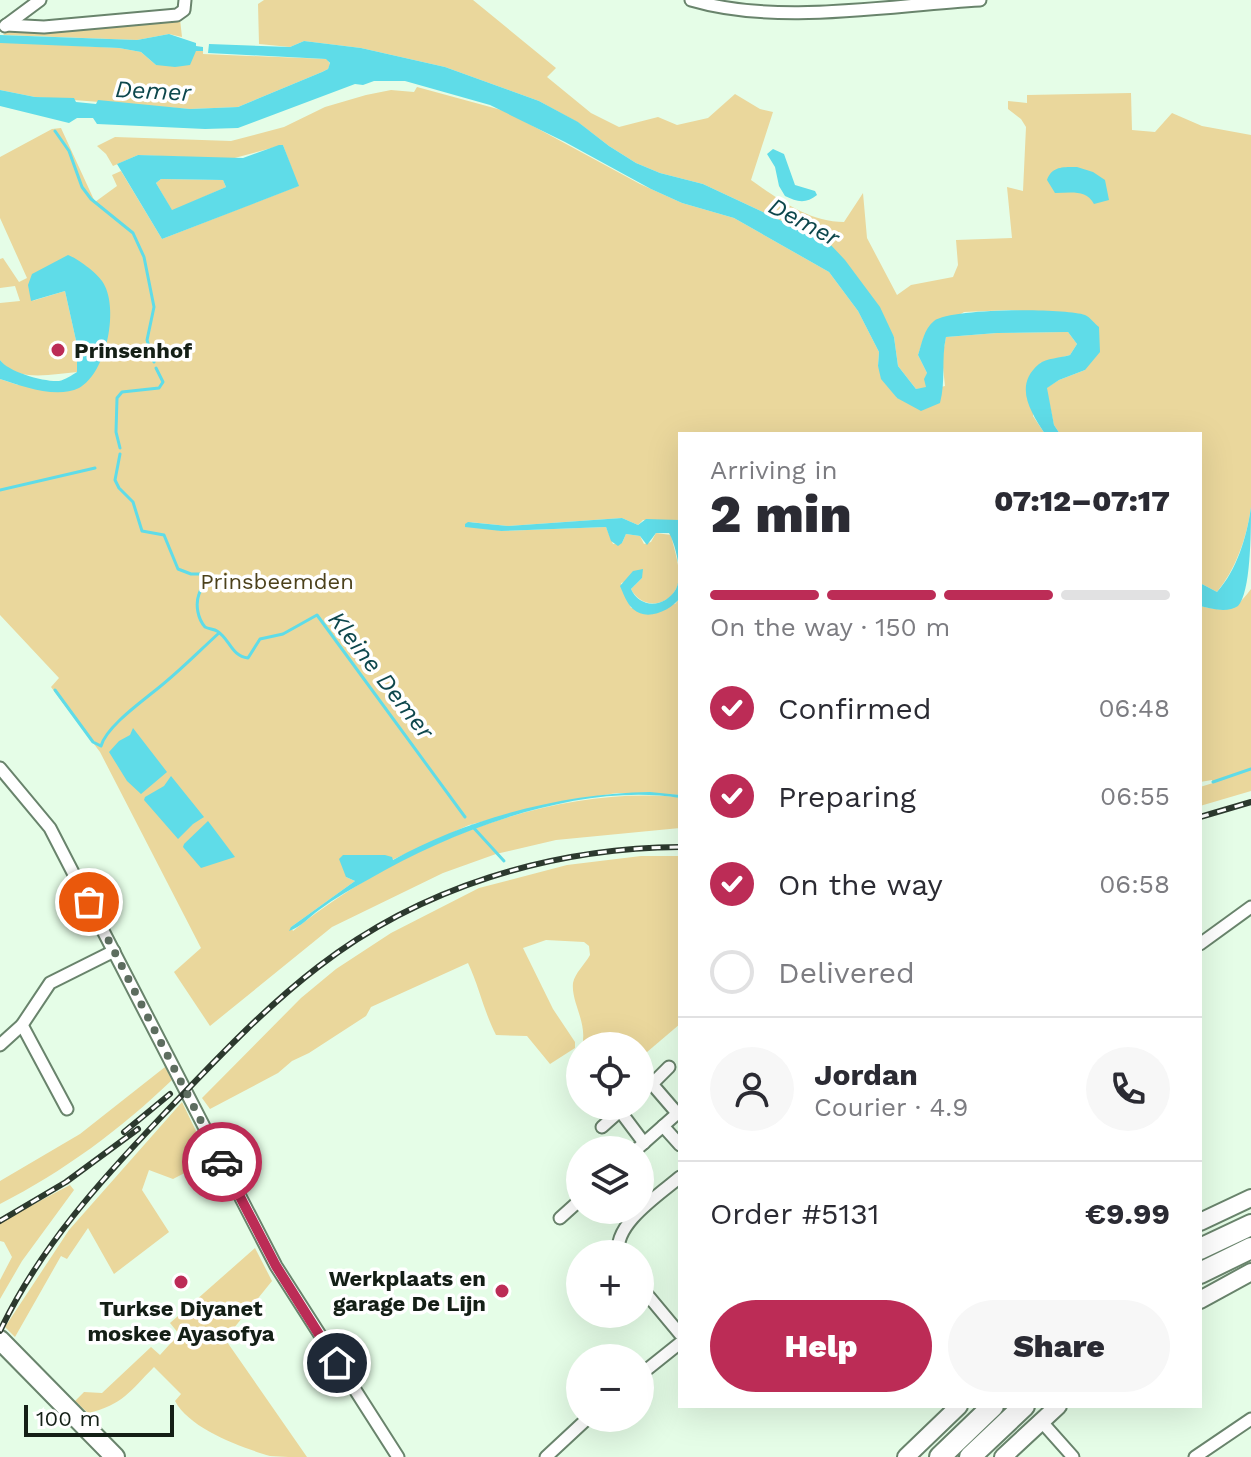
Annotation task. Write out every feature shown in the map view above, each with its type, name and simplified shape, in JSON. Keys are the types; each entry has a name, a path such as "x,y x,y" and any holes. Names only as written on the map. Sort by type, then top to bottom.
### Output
{"highway":[{"path":"1202,1248 1251,1225"},
{"path":"1202,1272 1251,1248"},
{"path":"940,1457 991,1408"},
{"path":"970,1457 1022,1408"}],"main road":[{"path":"0,1340 115,1457"},
{"path":"0,1354 100,1457"}],"street":[{"path":"3,27 40,0"},
{"path":"3,27 44,27 177,15 184,10 185,0"},
{"path":"691,0 736,10 780,13 980,0"},
{"path":"0,768 50,828 276,1266 398,1457"},
{"path":"1202,943 1251,907"},
{"path":"0,1045 22,1025 50,983 114,951"},
{"path":"22,1025 67,1109"},
{"path":"669,1067 652,1084 678,1111"},
{"path":"602,1127 620,1111 634,1136"},
{"path":"652,1136 678,1113"},
{"path":"663,1126 678,1143"},
{"path":"619,1240 624,1226 678,1179"},
{"path":"1202,1221 1251,1198"},
{"path":"560,1218 566,1213"},
{"path":"1202,1299 1251,1272"},
{"path":"654,1303 678,1332"},
{"path":"654,1364 678,1345"},
{"path":"906,1457 957,1408"},
{"path":"1003,1457 1056,1408"},
{"path":"1195,1457 1251,1419"},
{"path":"1041,1421 1073,1457"},
{"path":"546,1457 573,1432"}],"green space":[{"path":"264,0 473,0 556,68 547,77 591,113 619,127 658,117 677,125 708,118 735,94 760,109 773,112 751,180 794,208 831,221 844,222 863,193 867,238 897,295 911,285 953,277 958,265 956,240 1012,238 1007,187 1023,191 1026,127 1008,109 1008,101 1027,103 1027,95 1131,93 1132,130 1155,132 1172,113 1202,126 1251,135 1251,507 1247,530 1230,573 1217,592 1202,584 1202,432 1059,432 1054,425 1046,388 1085,370 1086,316 1010,310 964,312 924,337 918,355 927,373 926,388 916,389 898,366 894,337 829,243 703,184 636,163 579,123 539,101 445,67 361,48 304,41 290,47 259,44 258,4"},
{"path":"180,19 182,37 169,34 137,40 3,35 10,29"},
{"path":"0,43 119,48 141,52 156,65 196,51 203,51 203,54 327,59 330,64 322,72 238,107 190,109 35,97 0,90"},
{"name":"Prinsbeemden","path":"417,87 505,111 640,184 682,203 734,218 829,272 858,311 879,352 878,366 897,398 945,386 942,358 946,337 1068,332 1077,344 1070,355 1040,363 1033,416 1044,432 678,432 678,520 643,520 638,525 622,518 508,526 469,522 501,531 606,527 613,544 622,543 626,534 640,536 644,544 651,542 656,533 671,535 678,568 678,584 673,594 661,602 648,603 635,596 631,589 642,578 621,583 631,608 675,604 678,600 678,795 617,793 559,802 469,825 392,860 360,855 346,877 355,881 291,927 293,931 333,901 424,849 525,813 576,801 627,796 677,797 678,828 556,840 496,854 443,873 332,927 210,1026 174,972 201,948 100,752 51,687 59,678 0,615 0,379 18,385 79,386 78,278 32,301 65,291 77,345 77,372 25,374 15,372 0,360 0,303 20,301 15,286 0,288 0,259 3,258 19,282 27,278 0,218 0,157 52,129 61,128 95,202 117,186 112,175 121,171 162,239 298,186 283,145 231,159 138,155 113,166 97,146 115,137 231,141 284,127 325,107 366,95 391,90 414,92"},
{"path":"161,179 223,180 226,187 172,211 156,183"},
{"path":"1251,589 1251,791 1202,805 1202,786 1213,783 1212,780 1202,782 1202,606 1224,609 1240,602"},
{"path":"641,856 678,856 678,1026 654,1046 654,1032 583,1032 573,983 590,955 589,946 584,942 546,940 523,948 553,1009 568,1032 566,1054 550,1064 527,1036 496,1035 468,963 371,1007 366,1016 292,1061 278,1073 210,1109 202,1098 301,998 336,969 391,933 479,888 567,865"},
{"path":"165,1067 172,1080 132,1116 69,1164 0,1204 0,1181 80,1134"},
{"path":"182,1102 210,1160 173,1179 149,1170 142,1190 169,1232 114,1274 88,1228 67,1259 61,1256 15,1337 5,1327 69,1230"},
{"path":"70,1185 74,1190 22,1261 0,1299 0,1280 12,1257 4,1242 0,1241 0,1222"},
{"path":"255,1248 272,1281 225,1339 307,1457 270,1456 204,1428 182,1411 175,1401 181,1394 154,1367 125,1396 110,1406 88,1413 75,1401 84,1392 102,1393 151,1347 160,1355 179,1334 170,1323"}],"water":[{"path":"169,34 196,43 196,46 203,47 203,51 196,51 190,65 175,67 156,65 141,52 119,48 0,43 0,35 137,40"},
{"path":"304,41 361,48 445,67 539,101 578,122 636,163 703,184 829,243 880,307 894,337 898,366 916,389 926,387 924,379 927,373 918,355 924,336 934,321 945,317 1008,310 1085,315 1099,327 1100,352 1085,370 1047,388 1054,425 1059,432 1044,432 1030,408 1026,390 1031,372 1039,364 1070,355 1077,344 1068,332 946,337 940,403 921,411 897,398 881,379 879,352 858,311 829,272 734,218 682,203 651,189 490,105 405,81 355,84 238,128 97,124 93,118 77,118 69,123 0,106 0,90 35,97 74,98 76,102 96,104 98,100 190,109 238,107 322,72 328,69 330,63 326,59 208,53 209,44 290,47"},
{"path":"283,145 299,186 162,239 117,164 138,155 243,158","holes":["161,179 223,180 226,187 172,210 156,183"]},
{"path":"773,149 784,154 795,185 815,191 817,195 801,201 785,196 767,154"},
{"path":"1063,167 1077,167 1105,180 1109,200 1094,204 1082,194 1055,193 1047,180 1052,172"},
{"path":"68,255 96,274 107,292 110,306 108,338 97,368 89,380 70,391 39,390 0,379 0,360 18,372 45,380 61,380 77,372 77,345 65,291 31,301 28,285 32,274"},
{"path":"1251,507 1249,560 1242,599 1238,606 1229,609 1202,606 1202,584 1217,592 1230,574 1244,541"},
{"path":"622,518 638,525 646,519 678,520 678,564 669,533 656,533 647,545 640,536 626,534 618,546 611,541 606,527 501,531 465,527 465,524 508,526"},
{"path":"643,569 642,578 631,589 640,600 659,603 676,589 678,583 678,600 671,607 645,614 633,609 620,586 633,571"},
{"path":"133,728 167,772 141,794 127,781 109,752 130,735"},
{"path":"171,776 204,817 178,839 144,800 164,786"},
{"path":"650,792 678,795 678,798 642,795 561,803 480,827 404,860 331,901 289,931 355,881 346,877 339,859 343,855 385,855 393,860 485,820 551,803 618,793"},
{"path":"208,821 235,857 201,868 183,847"}],"waterway":[{"name":"Kleine Demer","path":"55,131 69,151 82,187 91,199 133,233 144,257 154,307 147,340 154,362"},
{"name":"Kleine Demer","path":"120,448 116,432 117,398 122,392 159,388 163,382 156,368"},
{"name":"Kleine Demer","path":"120,454 115,480 133,502 142,531 164,535 178,569 208,576 197,603 205,627 217,631 234,651 248,658 260,639 283,634 317,615 465,817"},
{"path":"0,490 95,468"},
{"path":"55,690 93,742 101,746 123,717 219,633"},
{"name":"Kleine Demer","path":"1213,782 1251,769"},
{"path":"472,826 504,861"}],"railway":[{"path":"1202,816 1251,802"},
{"path":"0,1331 34,1271 95,1190 238,1038 318,967 400,915 489,877 584,855 678,847"},
{"path":"124,1132 170,1094"},
{"path":"0,1221 66,1182 138,1129"}],"way so far":[{"path":"89,902 222,1162"}],"place":[{"name":"Prinsenhof","path":"58,350"},
{"name":"Turkse Diyanet moskee Ayasofya","path":"181,1282"},
{"name":"Werkplaats en garage De Lijn","path":"502,1291"}],"route":[{"path":"222,1162 276,1266 337,1363"}],"water label":[{"name":"Demer","path":"153,91"},
{"name":"Demer","path":"804,222"}]}
